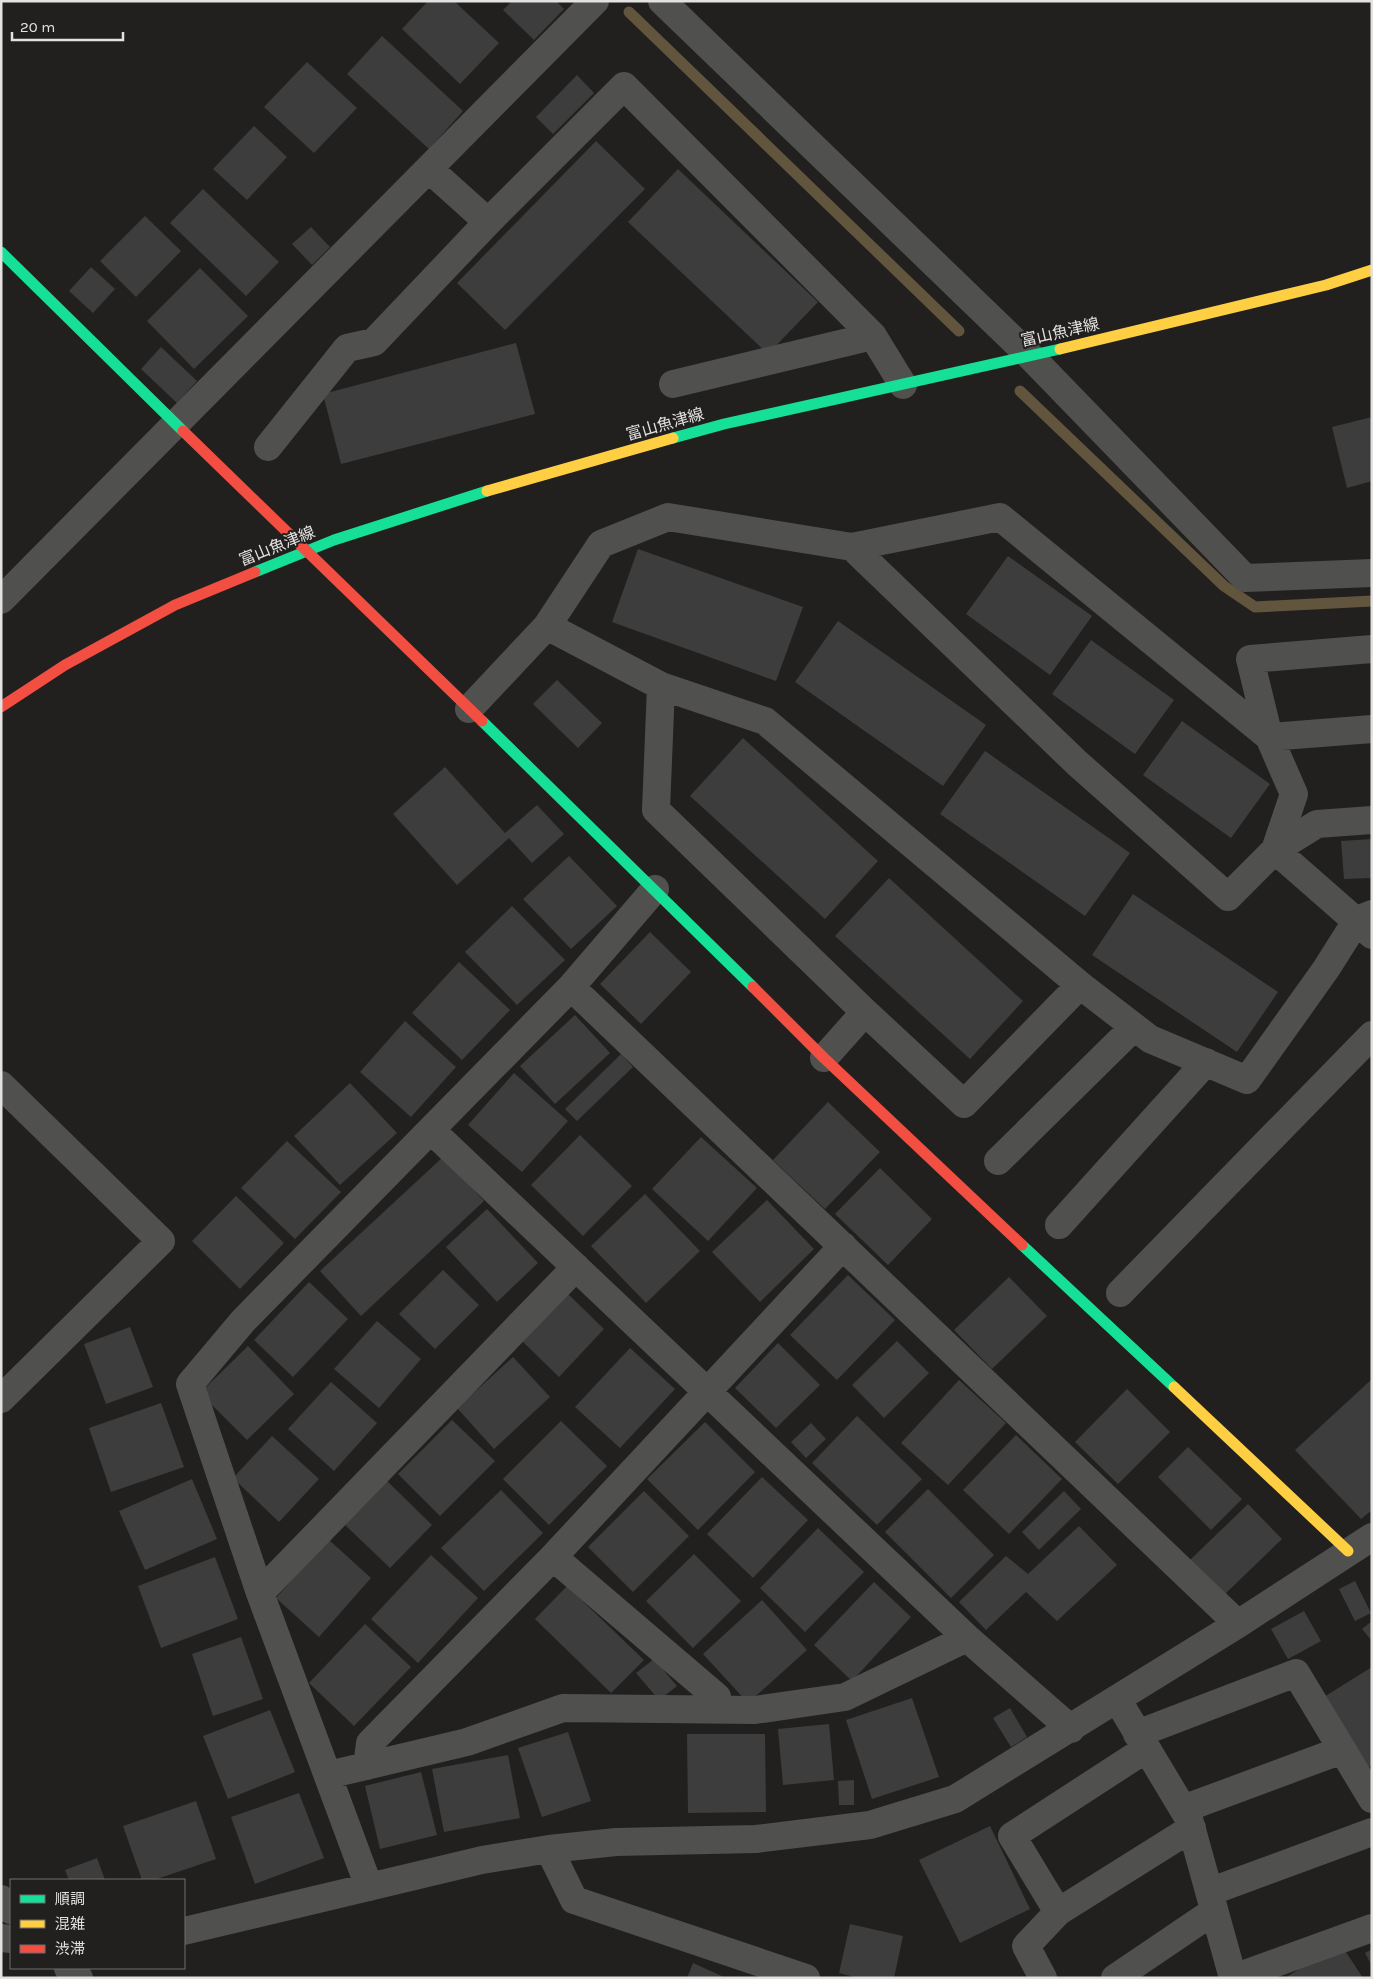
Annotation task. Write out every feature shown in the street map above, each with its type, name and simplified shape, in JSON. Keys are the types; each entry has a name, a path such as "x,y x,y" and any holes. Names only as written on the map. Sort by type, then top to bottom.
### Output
{"street":[{"path":"1,600 595,1"},
{"path":"662,1 1030,356 1245,578 1372,573"},
{"path":"268,447 347,348 374,342 488,222 624,86 873,336 903,384"},
{"path":"429,169 488,222"},
{"path":"1,252 178,423 306,551 655,888 824,1058 1348,1551"},
{"name":"富山魚津線","path":"1,707 65,665 175,605 306,551 495,488 724,424 1030,356 1326,285 1372,270"},
{"path":"672,384 873,336"},
{"path":"469,709 547,626 601,544 668,517 852,547 1000,517 1269,737 1372,729"},
{"path":"852,547 1078,763 1228,896 1275,850 1317,824 1372,820"},
{"path":"547,626 661,686 766,721 1080,985 1150,1039 1246,1080 1326,969 1367,924 1275,850"},
{"path":"1275,850 1294,794 1269,737 1250,659 1372,649"},
{"path":"661,686 656,810 865,1012 964,1104 1080,985"},
{"path":"370,1887 260,1593 190,1384 243,1321 571,988 655,888"},
{"path":"571,988 1238,1624"},
{"path":"824,1058 865,1012"},
{"path":"998,1161 1134,1027"},
{"path":"1120,1293 1372,1034"},
{"path":"1059,1225 1206,1062"},
{"path":"1,1085 161,1241 1,1399"},
{"path":"432,1131 967,1638 1070,1729"},
{"path":"367,1766 370,1744 553,1557 843,1246"},
{"path":"260,1593 576,1267"},
{"path":"185,1931 482,1860 549,1848 616,1842 756,1839 870,1825 955,1799 1238,1624 1372,1537"},
{"path":"553,1557 717,1697 719,1709"},
{"path":"328,1775 467,1742 563,1708 755,1710 845,1697 967,1638"},
{"path":"1058,1912 1012,1836 1142,1742 1296,1673 1372,1799"},
{"path":"1117,1699 1187,1818 1233,1978 1372,1928"},
{"path":"1042,1978 1026,1946 1058,1912 1187,1818 1342,1750"},
{"path":"1115,1978 1212,1901 1372,1832"},
{"path":"549,1848 574,1900 806,1978"},
{"path":"1,1899 10,1909"},
{"path":"69,1969 79,1978"}],"building":[{"path":"428,1 454,1 499,43 460,84 402,29"},
{"path":"512,1 556,1 564,9 534,40 503,10"},
{"path":"382,36 463,111 429,149 347,74"},
{"path":"307,62 357,108 314,153 264,107"},
{"path":"577,75 594,93 553,134 536,117"},
{"path":"254,126 287,157 247,200 213,169"},
{"path":"596,141 645,189 505,330 457,283"},
{"path":"678,169 818,302 768,354 628,222"},
{"path":"203,189 279,262 246,296 170,223"},
{"path":"145,216 181,251 136,297 100,261"},
{"path":"311,227 330,247 312,265 292,244"},
{"path":"91,267 115,289 93,313 69,291"},
{"path":"200,268 248,316 194,369 147,321"},
{"path":"516,343 535,414 341,464 323,394"},
{"path":"161,347 197,381 177,403 141,369"},
{"path":"1372,417 1372,481 1347,488 1332,427"},
{"path":"638,549 803,607 776,681 612,622"},
{"path":"1008,556 1092,616 1050,675 966,614"},
{"path":"838,621 986,725 943,786 795,682"},
{"path":"1091,640 1174,700 1135,754 1052,694"},
{"path":"557,680 602,723 578,748 533,704"},
{"path":"1182,721 1270,784 1231,838 1143,775"},
{"path":"743,738 878,861 825,919 690,796"},
{"path":"985,751 1130,853 1085,916 940,814"},
{"path":"445,767 505,833 537,805 564,834 532,863 509,838 457,885 393,814"},
{"path":"1372,839 1372,878 1344,879 1341,841"},
{"path":"569,856 617,906 571,949 523,899"},
{"path":"889,878 1023,1001 970,1059 835,936"},
{"path":"1133,894 1278,992 1237,1052 1092,955"},
{"path":"512,906 565,960 517,1005 465,952"},
{"path":"650,932 691,972 641,1024 600,984"},
{"path":"459,962 510,1010 462,1060 412,1013"},
{"path":"575,1015 610,1053 555,1104 520,1066"},
{"path":"405,1021 456,1067 411,1117 360,1072"},
{"path":"621,1054 633,1067 577,1121 565,1109"},
{"path":"514,1073 568,1121 522,1172 468,1125"},
{"path":"350,1083 397,1133 340,1185 294,1136"},
{"path":"828,1102 880,1152 825,1209 773,1160"},
{"path":"580,1135 632,1186 583,1236 531,1185"},
{"path":"701,1137 757,1188 708,1241 652,1189"},
{"path":"287,1141 341,1192 295,1239 241,1188"},
{"path":"443,1157 484,1201 361,1316 320,1271"},
{"path":"880,1168 932,1219 888,1265 835,1214"},
{"path":"645,1194 700,1251 646,1303 591,1246"},
{"path":"236,1196 284,1243 240,1289 192,1241"},
{"path":"767,1200 814,1249 760,1302 712,1252"},
{"path":"487,1209 538,1263 497,1302 446,1247"},
{"path":"443,1270 479,1305 435,1349 399,1314"},
{"path":"848,1275 895,1320 837,1380 790,1335"},
{"path":"1009,1277 1047,1316 992,1369 954,1330"},
{"path":"309,1282 348,1319 293,1377 254,1340"},
{"path":"566,1292 604,1329 559,1377 521,1340"},
{"path":"377,1321 421,1359 379,1408 334,1369"},
{"path":"130,1327 153,1387 106,1404 84,1344"},
{"path":"897,1341 929,1373 884,1418 852,1385"},
{"path":"778,1343 820,1385 776,1428 735,1388"},
{"path":"248,1346 294,1394 247,1440 200,1393"},
{"path":"630,1348 675,1389 620,1448 575,1407"},
{"path":"513,1357 550,1397 494,1449 457,1408"},
{"path":"1372,1379 1372,1510 1361,1519 1295,1450"},
{"path":"959,1380 1006,1423 948,1485 901,1443"},
{"path":"331,1382 377,1423 334,1471 288,1429"},
{"path":"1127,1389 1170,1432 1118,1484 1075,1442"},
{"path":"161,1403 184,1467 111,1492 89,1428"},
{"path":"857,1416 922,1479 877,1525 812,1463"},
{"path":"452,1420 495,1461 440,1516 398,1474"},
{"path":"561,1421 607,1466 549,1525 503,1479"},
{"path":"705,1422 755,1472 698,1530 647,1479"},
{"path":"811,1423 826,1439 806,1458 791,1442"},
{"path":"1016,1435 1062,1479 1009,1534 963,1490"},
{"path":"272,1436 319,1479 279,1522 233,1478"},
{"path":"1188,1447 1242,1499 1211,1530 1158,1477"},
{"path":"762,1477 808,1520 753,1578 707,1534"},
{"path":"192,1479 217,1539 145,1570 119,1511"},
{"path":"385,1479 432,1525 390,1568 343,1523"},
{"path":"928,1489 994,1555 951,1598 885,1532"},
{"path":"501,1490 543,1533 484,1591 441,1548"},
{"path":"644,1491 689,1536 633,1592 588,1547"},
{"path":"1064,1491 1081,1509 1039,1550 1022,1532"},
{"path":"1248,1504 1282,1539 1224,1595 1190,1560"},
{"path":"1079,1526 1117,1565 1057,1621 1026,1592 986,1630 959,1602 1006,1556 1028,1574"},
{"path":"818,1528 864,1572 805,1632 760,1588"},
{"path":"328,1539 371,1578 319,1637 276,1598"},
{"path":"694,1554 741,1601 693,1648 646,1601"},
{"path":"431,1555 478,1598 418,1663 371,1619"},
{"path":"215,1557 238,1619 161,1648 138,1586"},
{"path":"1355,1581 1371,1613 1355,1621 1339,1589"},
{"path":"874,1582 911,1617 852,1681 814,1645"},
{"path":"567,1586 644,1660 611,1693 535,1619"},
{"path":"762,1600 807,1650 748,1703 703,1654"},
{"path":"1304,1611 1321,1641 1288,1659 1271,1629"},
{"path":"1372,1621 1372,1641 1362,1629"},
{"path":"365,1624 411,1667 354,1726 309,1683"},
{"path":"241,1637 263,1699 213,1716 192,1654"},
{"path":"654,1659 677,1686 659,1700 636,1673"},
{"path":"1372,1667 1372,1765 1363,1770 1319,1700"},
{"path":"912,1698 939,1777 872,1799 846,1720"},
{"path":"1010,1708 1027,1737 1011,1747 993,1718"},
{"path":"270,1710 295,1772 228,1799 203,1736"},
{"path":"829,1724 834,1780 783,1785 778,1729"},
{"path":"568,1732 591,1801 542,1817 518,1748"},
{"path":"687,1734 765,1734 766,1812 688,1813"},
{"path":"508,1755 520,1818 444,1832 432,1769"},
{"path":"421,1772 437,1835 380,1849 365,1786"},
{"path":"854,1780 854,1805 839,1805 838,1781"},
{"path":"299,1793 324,1858 255,1884 231,1817"},
{"path":"196,1801 216,1859 157,1879 142,1879 123,1826"},
{"path":"990,1826 1030,1909 960,1943 919,1860"},
{"path":"97,1858 105,1879 69,1879 65,1870"},
{"path":"850,1924 903,1936 894,1978 858,1978 839,1973"},
{"path":"1340,1943 1363,1978 1285,1978"},
{"path":"1372,1949 1372,1966 1365,1953"},
{"path":"693,1963 726,1978 687,1978"}],"waterway":[{"path":"629,12 959,331"},
{"path":"1020,391 1224,586 1255,607 1372,601"}],"traffic: fast":[{"path":"1,252 183,431"},
{"path":"673,438 724,424 1060,349"},
{"path":"255,572 334,540 487,491"},
{"path":"482,721 753,987"},
{"path":"1022,1245 1174,1387"}],"traffic: slow":[{"path":"1060,349 1326,285 1372,270"},
{"path":"487,491 673,438"},
{"path":"1174,1387 1348,1551"}],"traffic: jam":[{"path":"183,431 482,721"},
{"path":"1,707 65,665 175,605 255,572"},
{"path":"753,987 824,1058 1022,1245"}]}
